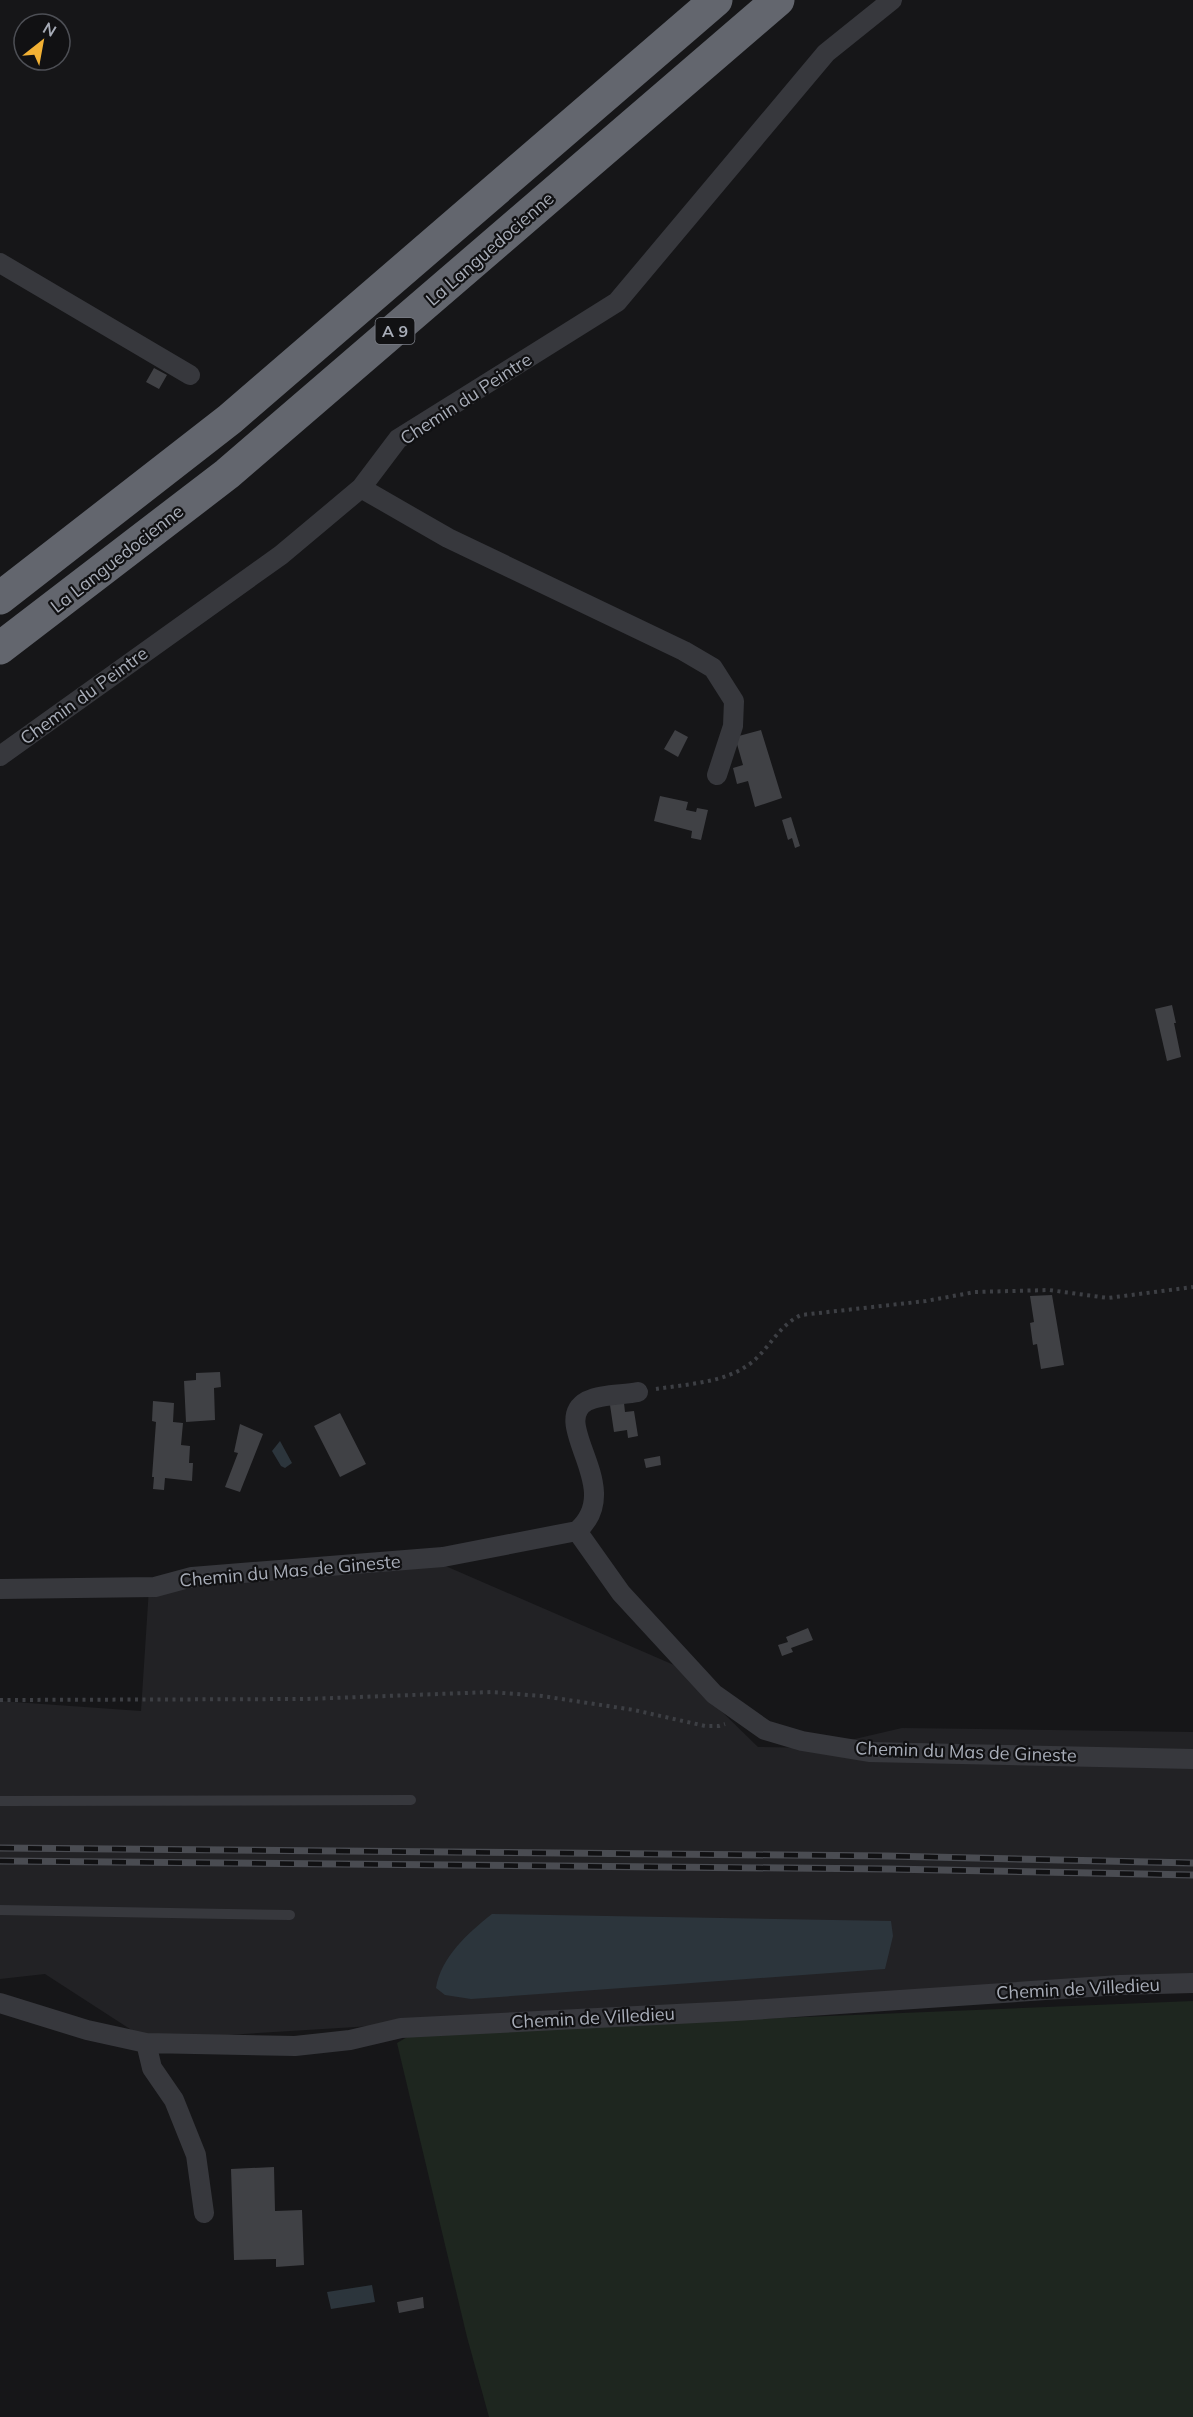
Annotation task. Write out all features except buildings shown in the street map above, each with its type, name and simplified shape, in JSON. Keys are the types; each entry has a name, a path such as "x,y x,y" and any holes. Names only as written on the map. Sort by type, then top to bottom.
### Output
{"highway":[{"name":"A 9","path":"0,598 230,419 716,0"},
{"name":"La Languedocienne","path":"0,648 236,466 778,0"}],"street":[{"name":"Chemin du Peintre","path":"0,756 281,555 361,488 398,439 617,302 826,53 892,0"},
{"path":"0,263 190,375"},
{"path":"361,488 448,538 684,651 713,668 734,701 733,726 717,775"},
{"path":"578,1531 588,1522 596,1503 592,1479 574,1421 578,1408 589,1400 638,1392"},
{"name":"Chemin du Mas de Gineste","path":"0,1589 154,1587 192,1577 443,1557 578,1531 621,1593 714,1694 765,1730 802,1741 869,1752 1193,1759"},
{"name":"Chemin de Villedieu","path":"0,2003 87,2030 146,2043 295,2046 350,2040 401,2028 736,2011 1120,1985 1193,1983"},
{"path":"146,2043 152,2068 174,2100 196,2156 204,2212"}],"lane":[{"path":"0,1801 411,1800"},
{"path":"0,1910 290,1915"}],"path":[{"path":"638,1392 732,1374 751,1363 787,1322 801,1315 926,1301 975,1292 1049,1290 1108,1298 1193,1287"},
{"path":"0,1700 307,1699 491,1692 565,1699 634,1710 705,1726 719,1726 731,1721 740,1712"}],"shaded area":[{"path":"280,1441 292,1463 285,1468 281,1466 272,1451"},
{"path":"434,1561 674,1665 758,1747 816,1748 902,1728 1193,1732 1193,1975 147,2040 45,1974 0,1979 0,1701 141,1711 149,1588"},
{"path":"492,1914 891,1921 893,1936 885,1969 471,1999 445,1995 436,1988 443,1966 457,1946"},
{"path":"1193,2001 1193,2417 489,2417 467,2337 397,2043 414,2033"},
{"path":"372,2285 375,2302 331,2309 327,2292"}],"railway":[{"path":"0,1848 887,1856 1193,1863"},
{"path":"0,1861 888,1869 1193,1875"}]}
